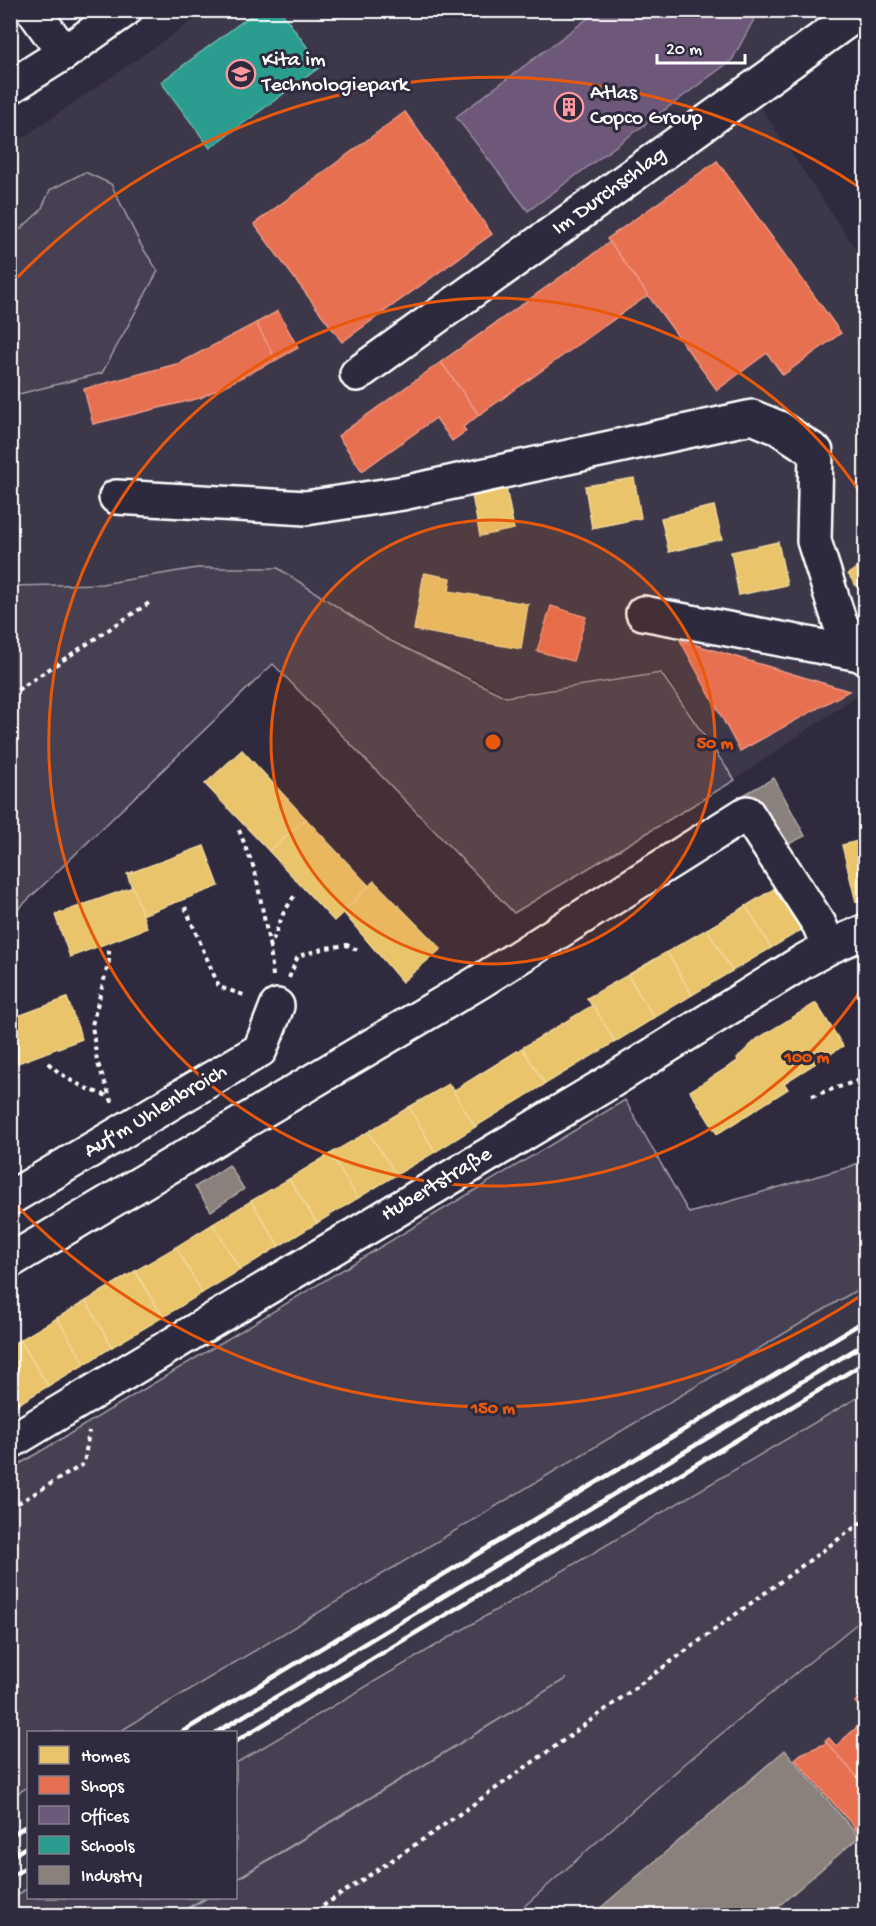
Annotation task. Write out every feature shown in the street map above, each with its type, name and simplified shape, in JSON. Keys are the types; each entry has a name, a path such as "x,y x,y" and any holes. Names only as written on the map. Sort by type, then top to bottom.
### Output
{"street":[{"path":"33,10 64,53"},
{"path":"10,87 125,10"},
{"name":"Im Durchschlag","path":"357,374 862,10"},
{"path":"116,497 306,508 403,492 752,417 779,429 816,452 814,541 840,623 863,656"},
{"path":"643,613 863,656"},
{"path":"10,1261 479,982 747,813 819,924 829,947"},
{"name":"Hubertstraße","path":"10,1442 829,947 866,931"},
{"name":"Auf'm Uhlenbroich","path":"10,1198 260,1050 277,1006"}],"path":[{"path":"10,695 152,601"},
{"path":"239,830 255,871 270,948 277,1006"},
{"path":"270,948 283,914 296,893"},
{"path":"185,907 219,987 277,1006"},
{"path":"277,1006 298,956 347,945 357,950"},
{"path":"109,950 110,961 92,1025 97,1060 109,1096 128,1128"},
{"path":"48,1063 60,1074 84,1088 109,1096"},
{"path":"812,1096 866,1078"},
{"path":"10,1508 84,1464 89,1428 74,1404"},
{"path":"308,1916 548,1752 866,1519"}],"shaded area":[{"path":"207,11 860,11 760,106 865,263 865,690 736,779 663,672 508,695 387,637 278,568 197,568 102,584 11,586 11,396 102,373 158,271 142,247 50,190 41,210 11,238 11,146"},
{"path":"85,172 111,184 142,247 158,271 102,373 11,396 11,238 41,210 50,190"},
{"path":"197,568 278,568 385,638 506,697 661,673 735,780 514,913 273,664 11,916 11,586 102,584"},
{"path":"625,1100 689,1213 849,1167 865,1160 865,1285 121,1731 27,1731 27,1788 11,1797 11,1469"},
{"path":"865,1285 865,1393 237,1762 237,1731 121,1731"},
{"path":"865,1393 865,1617 687,1762 520,1910 524,1915 178,1915 205,1899 237,1899 237,1879 567,1678 237,1878 237,1762"},
{"path":"865,1617 865,1915 524,1916 520,1911 687,1762"},
{"path":"27,1788 27,1889 11,1899 11,1797"},
{"path":"27,1889 27,1899 203,1899 175,1915 11,1915 11,1899"}],"building: Homes":[{"path":"634,478 641,518 592,528 585,486"},
{"path":"505,483 514,529 480,536 471,490"},
{"path":"714,506 722,539 669,552 661,518"},
{"path":"778,542 787,585 739,595 731,552"},
{"path":"866,562 866,600 848,574"},
{"path":"424,573 451,578 449,591 528,604 521,649 414,630"},
{"path":"242,750 306,819 269,851 205,784"},
{"path":"306,819 370,887 334,921 269,851"},
{"path":"866,839 866,899 856,902 842,845"},
{"path":"204,846 219,886 142,915 127,874"},
{"path":"374,881 441,949 402,982 343,912"},
{"path":"782,884 808,926 771,948 746,906"},
{"path":"133,887 147,928 70,957 55,915"},
{"path":"746,906 771,948 732,971 707,929"},
{"path":"707,929 732,971 692,995 667,952"},
{"path":"667,952 692,995 654,1018 628,975"},
{"path":"628,975 654,1018 615,1042 587,998"},
{"path":"67,998 82,1039 10,1066 10,1019"},
{"path":"816,1003 843,1046 784,1083 788,1089 717,1134 690,1091 738,1061 737,1058 757,1039"},
{"path":"593,1005 615,1042 545,1084 522,1048"},
{"path":"522,1048 545,1084 475,1127 453,1091"},
{"path":"449,1084 475,1127 435,1152 409,1107"},
{"path":"409,1107 435,1152 396,1175 368,1132"},
{"path":"368,1132 396,1175 358,1198 330,1154"},
{"path":"330,1154 358,1198 317,1223 289,1179"},
{"path":"289,1179 317,1223 279,1246 251,1201"},
{"path":"251,1201 279,1246 240,1270 213,1224"},
{"path":"213,1224 240,1270 202,1293 176,1247"},
{"path":"176,1247 202,1293 163,1317 135,1271"},
{"path":"135,1271 163,1317 112,1347 86,1301"},
{"path":"86,1301 112,1347 85,1364 57,1318"},
{"path":"57,1318 85,1364 48,1386 20,1340"},
{"path":"20,1340 48,1386 12,1408 10,1345"}],"building: Shops":[{"path":"405,112 492,234 342,342 254,224"},
{"path":"717,161 841,333 783,375 767,353 717,390 607,239"},
{"path":"610,242 648,295 479,415 441,362"},
{"path":"278,311 298,348 276,360 256,323"},
{"path":"256,323 276,360 200,398 93,424 84,389 180,363"},
{"path":"441,362 479,415 463,427 466,431 452,441 436,418 362,471 338,436"},
{"path":"551,606 586,617 573,661 537,651"},
{"path":"680,640 849,691 740,751"},
{"path":"866,1692 866,1714 855,1702"},
{"path":"866,1719 866,1774 863,1772 857,1777 825,1741 829,1738 836,1746"},
{"path":"827,1743 857,1777 863,1772 866,1774 866,1819 855,1828 795,1759"},
{"path":"866,1819 866,1841 854,1828"}],"building: Offices":[{"name":"Atlas Copco Group","path":"599,10 759,10 732,60 528,211 456,117"}],"building: Schools":[{"name":"Kita im Technologiepark","path":"258,10 280,10 321,66 210,148 161,82"}],"building: Industry":[{"path":"774,778 805,836 782,847 745,794"},
{"path":"229,1165 244,1189 211,1211 195,1187"},
{"path":"785,1750 859,1837 767,1916 591,1916"}],"railway":[{"path":"184,1731 866,1320"},
{"path":"219,1731 866,1343"},
{"path":"237,1740 866,1362"},
{"path":"10,1836 27,1826"},
{"path":"10,1857 27,1847"},
{"path":"10,1877 27,1867"}],"place":[{"name":"Kita im Technologiepark","path":"241,74"},
{"name":"Atlas Copco Group","path":"569,107"}]}
